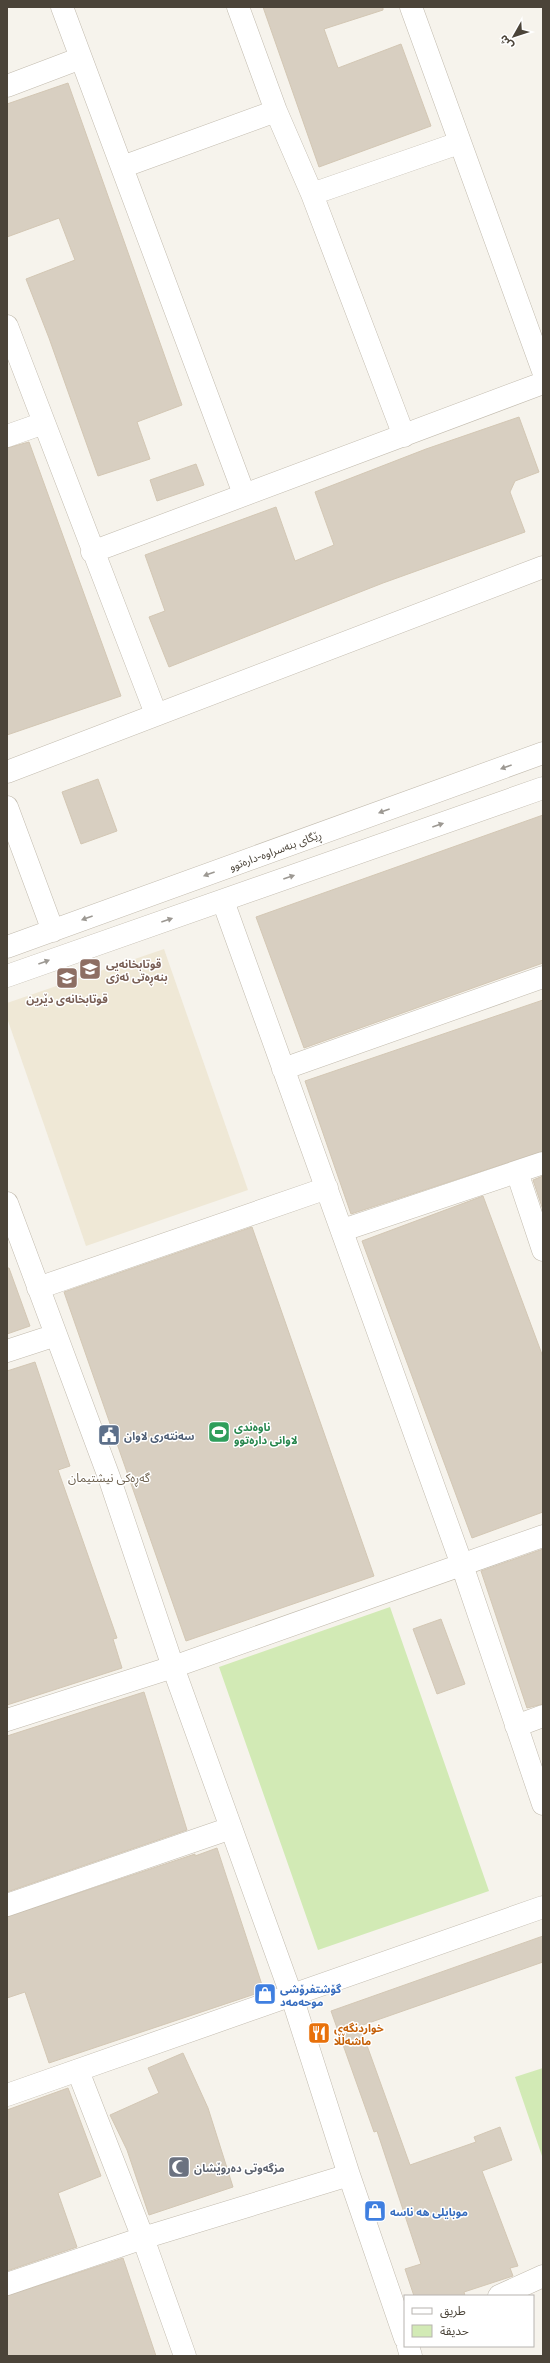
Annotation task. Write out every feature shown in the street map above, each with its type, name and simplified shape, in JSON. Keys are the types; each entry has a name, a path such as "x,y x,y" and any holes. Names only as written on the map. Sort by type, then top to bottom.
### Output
{"street":[{"path":"62,7 244,494"},
{"path":"238,7 276,111 312,194 404,436"},
{"path":"411,7 459,143 543,371"},
{"path":"7,86 81,58"},
{"path":"122,167 276,111"},
{"path":"312,194 459,143"},
{"path":"7,326 92,552 156,714"},
{"path":"92,552 543,383"},
{"path":"7,436 44,423"},
{"path":"7,772 543,567"},
{"name":"ڕێگای بنەسراوە-دارەتوو","path":"7,947 543,753"},
{"path":"7,976 543,788"},
{"path":"7,807 53,931"},
{"path":"234,865 244,893"},
{"path":"223,901 343,1230 462,1565 543,1804"},
{"path":"283,1069 543,977"},
{"path":"343,1230 543,1163"},
{"path":"517,1172 543,1250"},
{"path":"38,1288 327,1188"},
{"path":"7,1202 109,1477 173,1667 292,1997 349,2176 404,2334"},
{"path":"7,1351 56,1335"},
{"path":"7,1720 173,1667 543,1536"},
{"path":"516,1726 543,1716"},
{"path":"7,1905 231,1828"},
{"path":"7,2095 292,1997 543,1908"},
{"path":"78,2071 143,2238 185,2356"},
{"path":"7,2284 143,2238 349,2176"},
{"path":"501,2295 543,2276"}],"shaded area":[{"path":"164,949 248,1190 86,1246 7,1018 7,1003"}],"green space":[{"path":"390,1607 489,1891 318,1950 219,1667"},
{"path":"543,2068 543,2159 515,2077"}],"building":[{"path":"263,7 383,7 383,10 324,29 338,68 401,44 431,126 319,167"},
{"path":"68,83 182,405 137,422 150,459 98,476 49,338 26,279 75,260 59,218 7,237 7,104"},
{"path":"519,417 539,472 515,481 510,492 525,532 383,583 169,667 149,617 165,611 145,555 276,507 295,561 334,545 315,492 426,449"},
{"path":"29,442 121,696 7,735 7,448"},
{"path":"196,464 204,485 157,501 150,480"},
{"path":"98,779 117,831 81,844 62,792"},
{"path":"543,815 543,963 304,1048 256,917"},
{"path":"543,1000 543,1151 351,1214 305,1081"},
{"path":"543,1176 543,1210 533,1180"},
{"path":"483,1196 543,1357 543,1512 472,1538 362,1241"},
{"name":"ناوەندی لاوانی دارەتوو","path":"252,1227 374,1576 186,1641 64,1292"},
{"path":"7,1268 9,1268 30,1326 7,1334"},
{"path":"35,1362 70,1466 58,1470 117,1638 113,1639 122,1668 7,1705 7,1371"},
{"path":"543,1549 543,1704 527,1708 481,1571"},
{"path":"441,1619 465,1684 437,1694 413,1629"},
{"path":"144,1692 187,1830 7,1892 7,1736"},
{"path":"217,1848 264,1991 49,2063 25,1992 7,1998 7,1917"},
{"path":"543,1936 543,1962 360,2026 410,2165 476,2142 474,2137 500,2127 512,2160 482,2171 518,2266 510,2268 513,2276 464,2292 465,2295 414,2295 405,2269 421,2264 377,2131 374,2132 331,2011"},
{"path":"183,2053 208,2108 233,2187 149,2215 127,2150 110,2115 159,2093 148,2068"},
{"path":"68,2088 101,2176 58,2193 77,2247 7,2271 7,2110"},
{"path":"123,2258 156,2356 7,2356 7,2296"}],"place":[{"name":"قوتابخانەیی بنەڕەتی ئەژی","path":"90,969"},
{"name":"قوتابخانەى دێرین","path":"67,978"},
{"name":"ناوەندی لاوانی دارەتوو","path":"219,1432"},
{"name":"سەنتەری لاوان","path":"109,1435"},
{"name":"گۆشتفرۆشی موحەمەد","path":"265,1994"},
{"name":"خواردنگەی ماشەڵڵا","path":"319,2033"},
{"name":"مزگەوتی دەروێشان","path":"179,2167"},
{"name":"موبایلی هه ناسه","path":"375,2211"}],"district":[{"name":"گەڕەکی نیشتیمان","path":"109,1477"}]}
